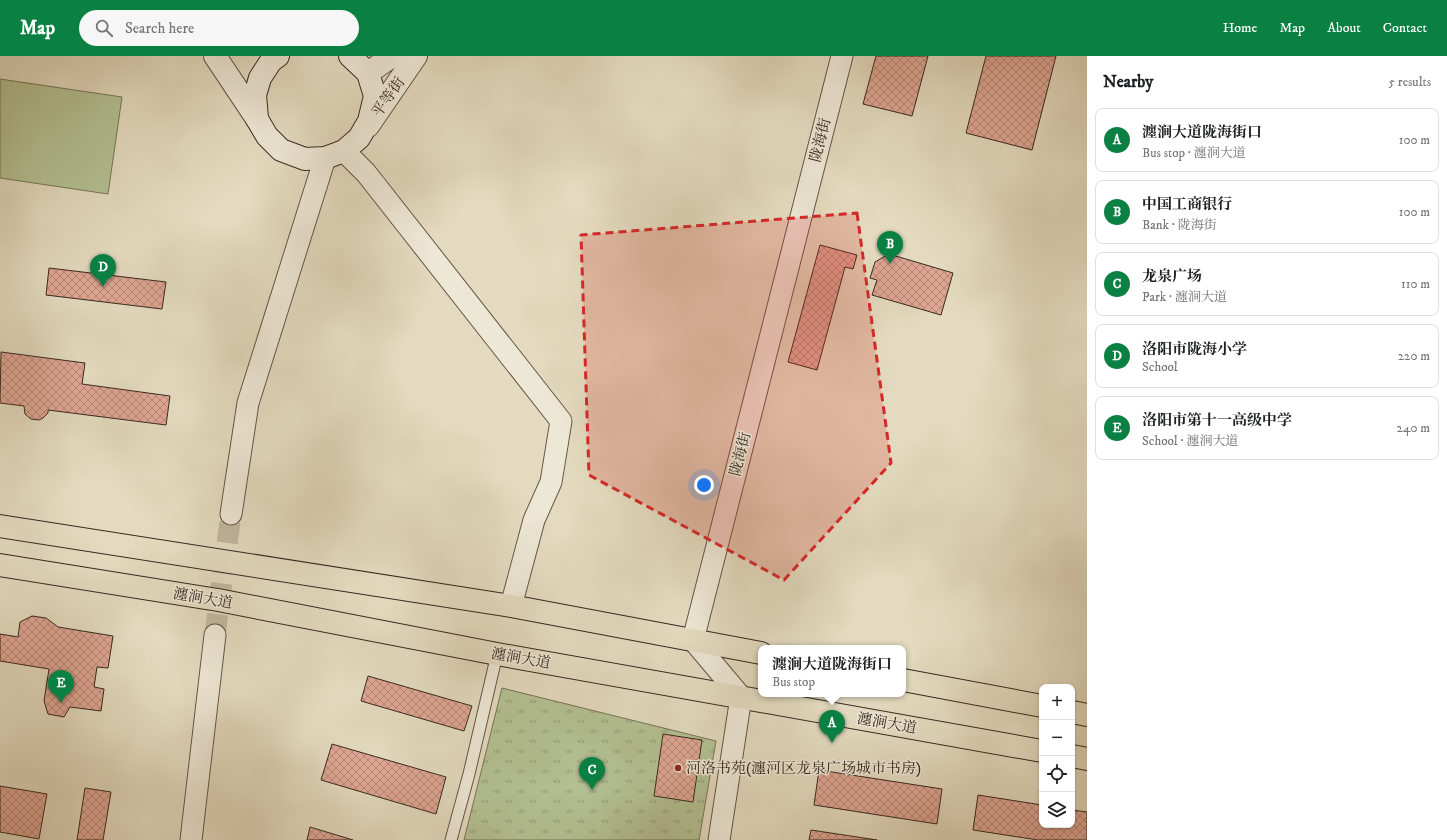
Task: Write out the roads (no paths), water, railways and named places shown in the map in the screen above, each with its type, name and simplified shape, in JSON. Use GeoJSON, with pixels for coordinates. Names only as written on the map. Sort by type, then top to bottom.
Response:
{"type":"FeatureCollection","features":[{"type":"Feature","properties":{"kind":"main road"},"geometry":{"type":"LineString","coordinates":[[215,56],[257,118],[267,136],[281,150],[305,159],[343,149],[369,120],[375,96],[368,73],[350,56]]}},
{"type":"Feature","properties":{"kind":"main road"},"geometry":{"type":"LineString","coordinates":[[257,118],[255,95],[260,78],[271,61],[278,56]]}},
{"type":"Feature","properties":{"kind":"main road","name":"平等街"},"geometry":{"type":"LineString","coordinates":[[368,73],[392,56]]}},
{"type":"Feature","properties":{"kind":"main road","name":"平等街"},"geometry":{"type":"LineString","coordinates":[[343,149],[416,56]]}},
{"type":"Feature","properties":{"kind":"main road"},"geometry":{"type":"LineString","coordinates":[[0,526],[511,606],[758,652]]}},
{"type":"Feature","properties":{"kind":"main road","name":"瀍涧大道"},"geometry":{"type":"LineString","coordinates":[[0,565],[218,600],[497,654],[1039,750]]}},
{"type":"Feature","properties":{"kind":"main road"},"geometry":{"type":"LineString","coordinates":[[906,681],[1039,705]]}},
{"type":"Feature","properties":{"kind":"main road"},"geometry":{"type":"LineString","coordinates":[[1075,713],[1087,715]]}},
{"type":"Feature","properties":{"kind":"main road"},"geometry":{"type":"LineString","coordinates":[[1075,757],[1087,759]]}},
{"type":"Feature","properties":{"kind":"street","name":"陇海街"},"geometry":{"type":"LineString","coordinates":[[693,640],[842,56]]}},
{"type":"Feature","properties":{"kind":"street"},"geometry":{"type":"LineString","coordinates":[[231,514],[248,403],[343,149],[366,173],[561,421],[551,482],[534,520],[511,606]]}},
{"type":"Feature","properties":{"kind":"street"},"geometry":{"type":"LineString","coordinates":[[191,840],[215,635]]}},
{"type":"Feature","properties":{"kind":"street"},"geometry":{"type":"LineString","coordinates":[[693,640],[741,697],[718,840]]}},
{"type":"Feature","properties":{"kind":"lane"},"geometry":{"type":"LineString","coordinates":[[451,840],[497,654]]}},
{"type":"Feature","properties":{"kind":"tunnel"},"geometry":{"type":"LineString","coordinates":[[215,635],[231,514]]}},
{"type":"Feature","properties":{"kind":"place","name":"中国工商银行"},"geometry":{"type":"Point","coordinates":[890,264]}},
{"type":"Feature","properties":{"kind":"place","name":"洛阳市陇海小学"},"geometry":{"type":"Point","coordinates":[103,287]}},
{"type":"Feature","properties":{"kind":"place","name":"洛阳市第十一高级中学"},"geometry":{"type":"Point","coordinates":[61,703]}},
{"type":"Feature","properties":{"kind":"place","name":"瀍涧大道陇海街口"},"geometry":{"type":"Point","coordinates":[832,743]}},
{"type":"Feature","properties":{"kind":"place","name":"河洛书苑(瀍河区龙泉广场城市书房)"},"geometry":{"type":"Point","coordinates":[678,768]}},
{"type":"Feature","properties":{"kind":"place","name":"龙泉广场"},"geometry":{"type":"Point","coordinates":[592,790]}}]}
